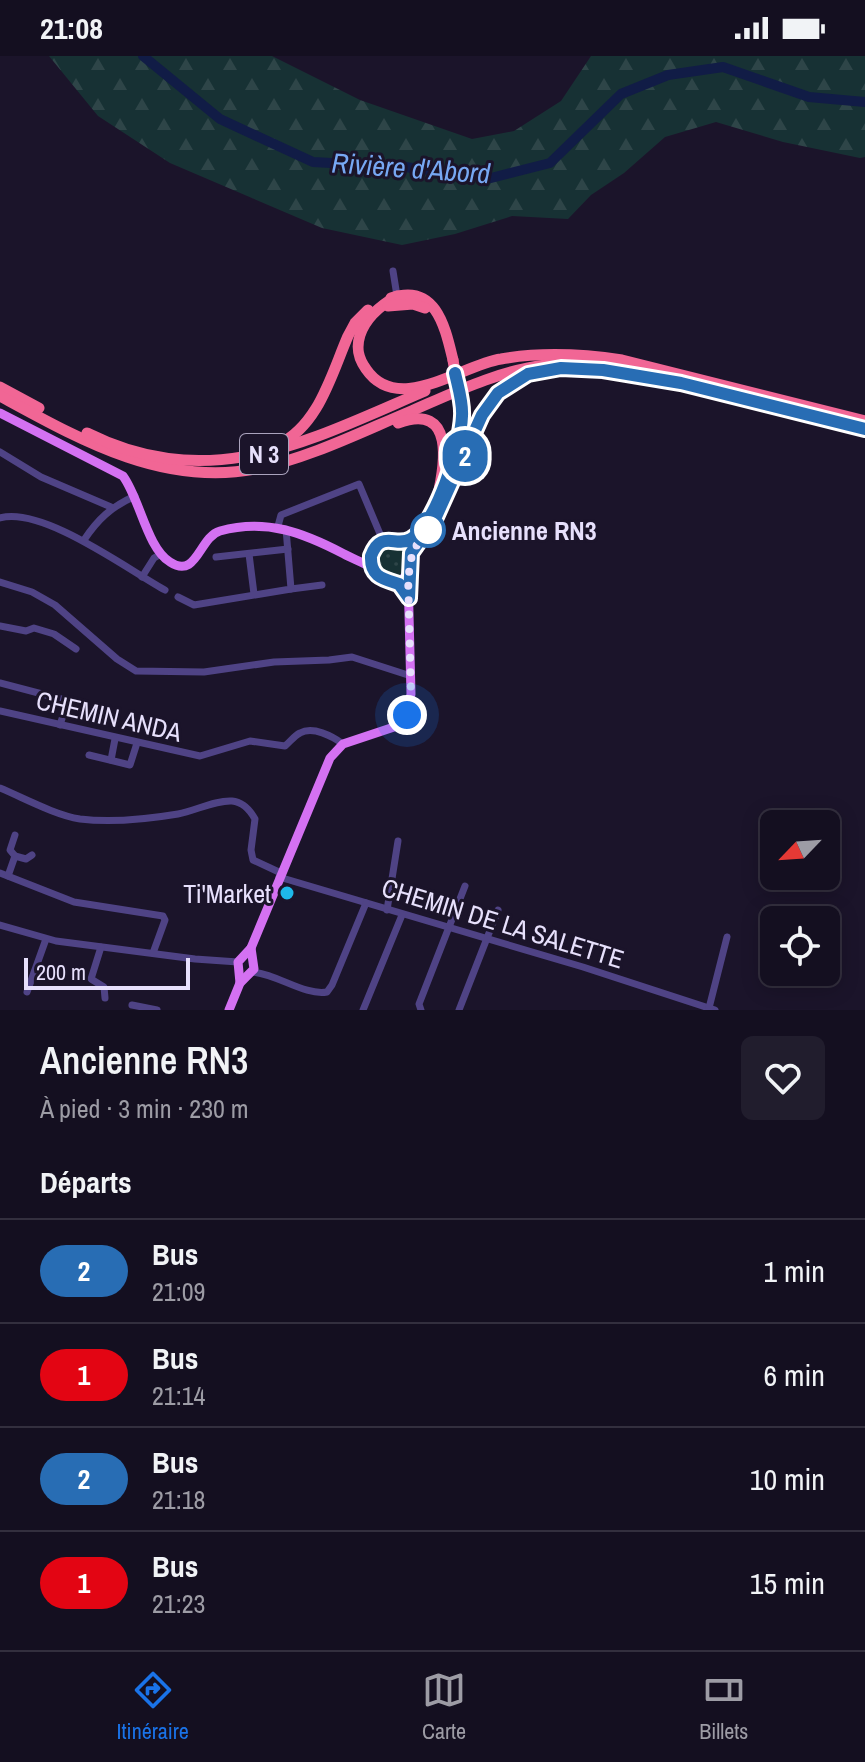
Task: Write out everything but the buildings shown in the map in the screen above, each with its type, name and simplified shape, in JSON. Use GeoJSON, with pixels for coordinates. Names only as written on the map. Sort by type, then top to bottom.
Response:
{"type":"FeatureCollection","features":[{"type":"Feature","properties":{"kind":"highway"},"geometry":{"type":"LineString","coordinates":[[379,308],[397,296],[413,304]]}},
{"type":"Feature","properties":{"kind":"highway","name":"N 3"},"geometry":{"type":"LineString","coordinates":[[193,460],[253,452],[280,445],[291,437],[317,407],[355,323],[378,303],[397,296],[415,296],[437,310],[443,320],[462,415],[441,497]]}},
{"type":"Feature","properties":{"kind":"highway"},"geometry":{"type":"LineString","coordinates":[[379,308],[395,303],[413,304]]}},
{"type":"Feature","properties":{"kind":"highway","name":"N 3"},"geometry":{"type":"LineString","coordinates":[[413,304],[424,307],[439,323],[453,360]]}},
{"type":"Feature","properties":{"kind":"highway","name":"N 3"},"geometry":{"type":"LineString","coordinates":[[379,308],[362,329],[358,353],[370,375],[388,386],[416,388],[490,361],[566,354],[622,360],[865,421]]}},
{"type":"Feature","properties":{"kind":"highway","name":"N 3"},"geometry":{"type":"LineString","coordinates":[[0,387],[117,446],[153,456],[193,460],[252,457],[328,432],[481,368],[527,357]]}},
{"type":"Feature","properties":{"kind":"highway","name":"N 3"},"geometry":{"type":"LineString","coordinates":[[254,469],[310,453],[490,378],[526,368],[571,363],[681,383],[865,429]]}},
{"type":"Feature","properties":{"kind":"highway","name":"N 3"},"geometry":{"type":"LineString","coordinates":[[441,497],[482,415],[498,393],[528,374],[540,370],[582,368],[681,383]]}},
{"type":"Feature","properties":{"kind":"highway","name":"N 3"},"geometry":{"type":"LineString","coordinates":[[0,396],[107,451],[149,465],[207,473],[254,469],[311,458],[417,418],[436,427],[444,442],[441,497]]}},
{"type":"Feature","properties":{"kind":"main road"},"geometry":{"type":"LineString","coordinates":[[0,413],[123,476],[161,554],[172,564],[181,567],[195,561],[206,541],[216,532],[282,528],[305,534],[372,568],[383,580],[399,584],[409,598]]}},
{"type":"Feature","properties":{"kind":"main road","name":"N 3"},"geometry":{"type":"LineString","coordinates":[[401,542],[414,537],[426,524],[441,497]]}},
{"type":"Feature","properties":{"kind":"main road","name":"N 3"},"geometry":{"type":"LineString","coordinates":[[411,553],[428,530],[441,497]]}},
{"type":"Feature","properties":{"kind":"main road"},"geometry":{"type":"LineString","coordinates":[[229,1010],[280,875],[330,758],[343,744],[381,733],[403,721],[411,694],[408,574],[412,566],[411,553],[401,542],[383,541],[371,556],[372,568]]}},
{"type":"Feature","properties":{"kind":"main road"},"geometry":{"type":"LineString","coordinates":[[348,557],[371,556]]}},
{"type":"Feature","properties":{"kind":"main road"},"geometry":{"type":"LineString","coordinates":[[394,582],[408,574]]}},
{"type":"Feature","properties":{"kind":"street"},"geometry":{"type":"LineString","coordinates":[[393,271],[397,296]]}},
{"type":"Feature","properties":{"kind":"street"},"geometry":{"type":"LineString","coordinates":[[1,455],[41,477],[111,507]]}},
{"type":"Feature","properties":{"kind":"street"},"geometry":{"type":"LineString","coordinates":[[291,589],[281,515],[359,484],[383,541]]}},
{"type":"Feature","properties":{"kind":"street"},"geometry":{"type":"LineString","coordinates":[[84,540],[111,507],[135,496]]}},
{"type":"Feature","properties":{"kind":"street"},"geometry":{"type":"LineString","coordinates":[[0,518],[23,517],[84,540],[165,590]]}},
{"type":"Feature","properties":{"kind":"street"},"geometry":{"type":"LineString","coordinates":[[216,557],[288,549]]}},
{"type":"Feature","properties":{"kind":"street"},"geometry":{"type":"LineString","coordinates":[[142,577],[154,558],[161,554]]}},
{"type":"Feature","properties":{"kind":"street"},"geometry":{"type":"LineString","coordinates":[[249,554],[254,594]]}},
{"type":"Feature","properties":{"kind":"street"},"geometry":{"type":"LineString","coordinates":[[0,582],[32,592],[55,605],[117,659],[136,671],[204,672],[274,662],[352,657],[411,676]]}},
{"type":"Feature","properties":{"kind":"street"},"geometry":{"type":"LineString","coordinates":[[178,597],[194,605],[322,585]]}},
{"type":"Feature","properties":{"kind":"street"},"geometry":{"type":"LineString","coordinates":[[0,626],[26,631],[34,628],[54,634],[76,649]]}},
{"type":"Feature","properties":{"kind":"street"},"geometry":{"type":"LineString","coordinates":[[0,683],[65,700],[67,703],[60,725]]}},
{"type":"Feature","properties":{"kind":"street","name":"CHEMIN ANDA"},"geometry":{"type":"LineString","coordinates":[[0,711],[200,756],[250,741],[285,746],[296,735],[306,731],[331,735],[343,744]]}},
{"type":"Feature","properties":{"kind":"street"},"geometry":{"type":"LineString","coordinates":[[111,760],[115,739]]}},
{"type":"Feature","properties":{"kind":"street"},"geometry":{"type":"LineString","coordinates":[[89,755],[132,764],[137,743]]}},
{"type":"Feature","properties":{"kind":"street"},"geometry":{"type":"LineString","coordinates":[[0,788],[65,815],[93,820],[154,817],[224,802],[239,803],[255,819],[253,860],[280,875]]}},
{"type":"Feature","properties":{"kind":"street"},"geometry":{"type":"LineString","coordinates":[[15,835],[10,850],[15,856],[26,859],[32,855]]}},
{"type":"Feature","properties":{"kind":"street"},"geometry":{"type":"LineString","coordinates":[[387,910],[398,841]]}},
{"type":"Feature","properties":{"kind":"street"},"geometry":{"type":"LineString","coordinates":[[15,856],[4,875],[74,902],[163,916],[165,920],[153,953]]}},
{"type":"Feature","properties":{"kind":"street","name":"CHEMIN DE LA SALETTE"},"geometry":{"type":"LineString","coordinates":[[280,875],[402,915],[583,967],[688,1006],[712,1009]]}},
{"type":"Feature","properties":{"kind":"street"},"geometry":{"type":"LineString","coordinates":[[421,1010],[420,1001],[465,886]]}},
{"type":"Feature","properties":{"kind":"street"},"geometry":{"type":"LineString","coordinates":[[0,925],[46,939],[245,966],[316,993],[327,992],[332,985],[366,903]]}},
{"type":"Feature","properties":{"kind":"street"},"geometry":{"type":"LineString","coordinates":[[459,1010],[498,910]]}},
{"type":"Feature","properties":{"kind":"street"},"geometry":{"type":"LineString","coordinates":[[363,1010],[402,915]]}},
{"type":"Feature","properties":{"kind":"street"},"geometry":{"type":"LineString","coordinates":[[712,1009],[727,937]]}},
{"type":"Feature","properties":{"kind":"street"},"geometry":{"type":"LineString","coordinates":[[27,992],[46,939]]}},
{"type":"Feature","properties":{"kind":"street"},"geometry":{"type":"LineString","coordinates":[[101,947],[91,979],[104,987],[105,998]]}},
{"type":"Feature","properties":{"kind":"street"},"geometry":{"type":"LineString","coordinates":[[132,1005],[157,1010]]}},
{"type":"Feature","properties":{"kind":"green space"},"geometry":{"type":"Polygon","coordinates":[[[49,56],[272,56],[360,100],[472,139],[514,131],[561,101],[591,56],[865,56],[865,157],[783,142],[716,122],[665,137],[624,173],[591,195],[568,219],[512,216],[455,234],[402,245],[322,228],[170,163],[98,116],[49,56]]]}},
{"type":"Feature","properties":{"kind":"green space"},"geometry":{"type":"Polygon","coordinates":[[[391,544],[403,549],[408,561],[403,573],[391,578],[379,573],[374,561],[379,549],[391,544]]]}},
{"type":"Feature","properties":{"kind":"waterway","name":"Rivière d'Abord"},"geometry":{"type":"LineString","coordinates":[[143,56],[220,119],[313,162],[405,167],[491,178],[550,163],[621,94],[668,75],[723,67],[809,97],[865,102]]}},
{"type":"Feature","properties":{"kind":"bus line","name":"2"},"geometry":{"type":"LineString","coordinates":[[455,373],[462,415],[444,489],[426,524],[414,537],[401,542],[383,541],[371,556],[374,573],[383,580],[399,584],[409,598],[411,553],[435,519],[482,415],[498,393],[528,374],[561,368],[603,370],[681,383],[865,429]]}},
{"type":"Feature","properties":{"kind":"place","name":"Ancienne RN3"},"geometry":{"type":"Point","coordinates":[428,530]}},
{"type":"Feature","properties":{"kind":"place","name":"Ti'Market"},"geometry":{"type":"Point","coordinates":[287,893]}},
{"type":"Feature","properties":{"kind":"route"},"geometry":{"type":"LineString","coordinates":[[407,715],[411,694],[408,574],[412,566],[411,553],[428,530]]}}]}
